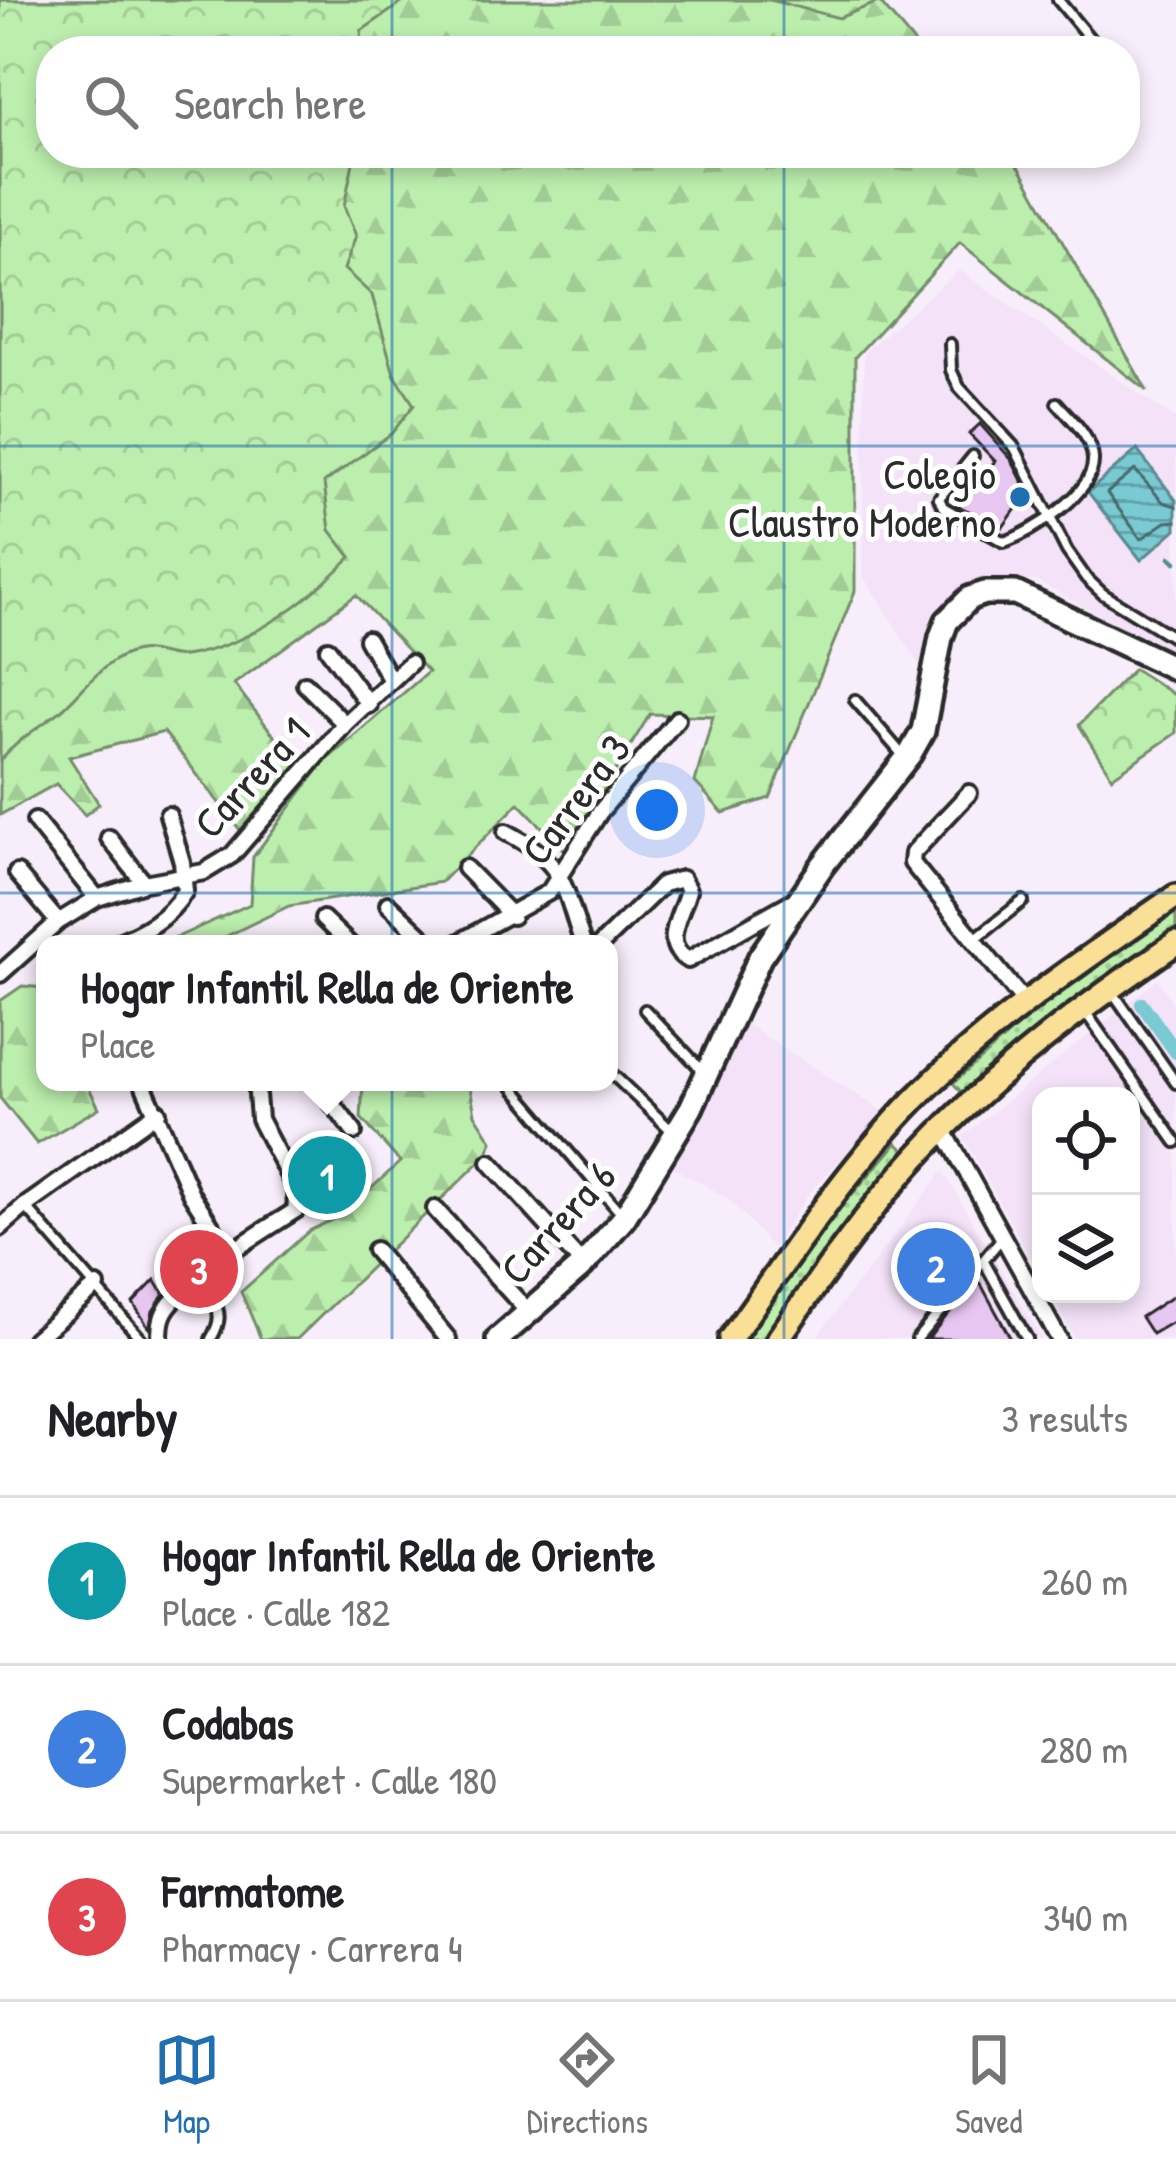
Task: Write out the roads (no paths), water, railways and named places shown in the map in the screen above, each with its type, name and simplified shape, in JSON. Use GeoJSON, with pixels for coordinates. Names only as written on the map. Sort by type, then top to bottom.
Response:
{"type":"FeatureCollection","features":[{"type":"Feature","properties":{"kind":"main road"},"geometry":{"type":"LineString","coordinates":[[730,1339],[822,1208],[914,1101],[1025,1003],[1176,896]]}},
{"type":"Feature","properties":{"kind":"main road"},"geometry":{"type":"LineString","coordinates":[[778,1339],[837,1254],[943,1129],[1083,1009],[1176,943]]}},
{"type":"Feature","properties":{"kind":"main road"},"geometry":{"type":"LineString","coordinates":[[942,1074],[935,1101],[943,1129]]}},
{"type":"Feature","properties":{"kind":"street","name":"Carrera 6"},"geometry":{"type":"LineString","coordinates":[[497,1339],[583,1264],[624,1218],[707,1075],[747,977],[802,896],[907,760],[929,709],[940,637],[947,621],[970,598],[1015,593],[1176,669]]}},
{"type":"Feature","properties":{"kind":"street"},"geometry":{"type":"LineString","coordinates":[[367,638],[389,680]]}},
{"type":"Feature","properties":{"kind":"street"},"geometry":{"type":"LineString","coordinates":[[328,649],[369,705]]}},
{"type":"Feature","properties":{"kind":"street","name":"Carrera 1"},"geometry":{"type":"LineString","coordinates":[[44,935],[97,898],[204,872],[252,836],[345,724],[410,664]]}},
{"type":"Feature","properties":{"kind":"street"},"geometry":{"type":"LineString","coordinates":[[305,684],[345,724]]}},
{"type":"Feature","properties":{"kind":"street","name":"Carrera 3"},"geometry":{"type":"LineString","coordinates":[[474,935],[549,892],[600,812],[677,719]]}},
{"type":"Feature","properties":{"kind":"street"},"geometry":{"type":"LineString","coordinates":[[969,793],[913,853],[914,868],[1025,1003]]}},
{"type":"Feature","properties":{"kind":"street"},"geometry":{"type":"LineString","coordinates":[[135,935],[170,911],[184,891],[168,815]]}},
{"type":"Feature","properties":{"kind":"street"},"geometry":{"type":"LineString","coordinates":[[35,821],[97,898]]}},
{"type":"Feature","properties":{"kind":"street"},"geometry":{"type":"LineString","coordinates":[[506,832],[542,852],[560,875],[581,935]]}},
{"type":"Feature","properties":{"kind":"street"},"geometry":{"type":"LineString","coordinates":[[110,838],[144,883]]}},
{"type":"Feature","properties":{"kind":"street"},"geometry":{"type":"LineString","coordinates":[[465,868],[512,916]]}},
{"type":"Feature","properties":{"kind":"street"},"geometry":{"type":"LineString","coordinates":[[17,873],[58,922]]}},
{"type":"Feature","properties":{"kind":"street","name":"Carrera 6"},"geometry":{"type":"LineString","coordinates":[[611,935],[663,884],[682,879],[688,890],[672,940],[677,953],[688,960],[802,896]]}},
{"type":"Feature","properties":{"kind":"street"},"geometry":{"type":"LineString","coordinates":[[388,904],[421,935]]}},
{"type":"Feature","properties":{"kind":"street"},"geometry":{"type":"LineString","coordinates":[[323,919],[340,935]]}},
{"type":"Feature","properties":{"kind":"street","name":"Carrera 1"},"geometry":{"type":"LineString","coordinates":[[0,974],[36,942]]}},
{"type":"Feature","properties":{"kind":"street"},"geometry":{"type":"LineString","coordinates":[[147,1091],[191,1194],[230,1253]]}},
{"type":"Feature","properties":{"kind":"street"},"geometry":{"type":"LineString","coordinates":[[160,1339],[161,1318],[172,1301],[230,1253],[296,1210],[290,1175],[260,1119],[257,1091]]}},
{"type":"Feature","properties":{"kind":"street"},"geometry":{"type":"LineString","coordinates":[[323,1091],[354,1132]]}},
{"type":"Feature","properties":{"kind":"street"},"geometry":{"type":"LineString","coordinates":[[0,1228],[158,1112]]}},
{"type":"Feature","properties":{"kind":"street"},"geometry":{"type":"LineString","coordinates":[[943,1129],[1059,1339]]}},
{"type":"Feature","properties":{"kind":"street"},"geometry":{"type":"LineString","coordinates":[[490,1162],[583,1264]]}},
{"type":"Feature","properties":{"kind":"street"},"geometry":{"type":"LineString","coordinates":[[435,1208],[529,1313]]}},
{"type":"Feature","properties":{"kind":"street"},"geometry":{"type":"LineString","coordinates":[[375,1250],[448,1339]]}},
{"type":"Feature","properties":{"kind":"street"},"geometry":{"type":"LineString","coordinates":[[35,1339],[97,1286]]}},
{"type":"Feature","properties":{"kind":"lane"},"geometry":{"type":"LineString","coordinates":[[1058,0],[1088,36]]}},
{"type":"Feature","properties":{"kind":"lane"},"geometry":{"type":"LineString","coordinates":[[950,344],[951,370],[958,387],[1015,448],[1066,550],[1086,578],[1176,639]]}},
{"type":"Feature","properties":{"kind":"lane"},"geometry":{"type":"LineString","coordinates":[[973,456],[939,498],[943,508],[1004,542],[1051,517],[1088,480],[1093,460],[1087,440],[1057,403]]}},
{"type":"Feature","properties":{"kind":"lane"},"geometry":{"type":"LineString","coordinates":[[855,700],[907,760]]}},
{"type":"Feature","properties":{"kind":"lane"},"geometry":{"type":"LineString","coordinates":[[976,938],[1023,901]]}},
{"type":"Feature","properties":{"kind":"lane"},"geometry":{"type":"LineString","coordinates":[[1110,988],[1176,1083]]}},
{"type":"Feature","properties":{"kind":"lane"},"geometry":{"type":"LineString","coordinates":[[1083,1009],[1176,1142]]}},
{"type":"Feature","properties":{"kind":"lane"},"geometry":{"type":"LineString","coordinates":[[645,1010],[707,1075]]}},
{"type":"Feature","properties":{"kind":"lane"},"geometry":{"type":"LineString","coordinates":[[618,1080],[676,1135]]}},
{"type":"Feature","properties":{"kind":"lane"},"geometry":{"type":"LineString","coordinates":[[516,1091],[624,1218]]}},
{"type":"Feature","properties":{"kind":"lane"},"geometry":{"type":"LineString","coordinates":[[25,1206],[141,1339]]}},
{"type":"Feature","properties":{"kind":"lane"},"geometry":{"type":"LineString","coordinates":[[917,1339],[1002,1237]]}},
{"type":"Feature","properties":{"kind":"lane"},"geometry":{"type":"LineString","coordinates":[[983,1260],[1027,1339]]}},
{"type":"Feature","properties":{"kind":"lane"},"geometry":{"type":"LineString","coordinates":[[211,1339],[220,1325],[220,1310],[212,1296]]}},
{"type":"Feature","properties":{"kind":"water"},"geometry":{"type":"Polygon","coordinates":[[[1137,450],[1176,500],[1176,529],[1141,560],[1088,492],[1137,450]]]}},
{"type":"Feature","properties":{"kind":"waterway"},"geometry":{"type":"LineString","coordinates":[[1170,557],[1176,562]]}},
{"type":"Feature","properties":{"kind":"waterway"},"geometry":{"type":"LineString","coordinates":[[1142,1004],[1176,1052]]}},
{"type":"Feature","properties":{"kind":"place","name":"Colegio Claustro Moderno"},"geometry":{"type":"Point","coordinates":[1020,497]}},
{"type":"Feature","properties":{"kind":"place","name":"Hogar Infantil Rella de Oriente"},"geometry":{"type":"Point","coordinates":[327,1175]}},
{"type":"Feature","properties":{"kind":"place","name":"Codabas"},"geometry":{"type":"Point","coordinates":[936,1267]}},
{"type":"Feature","properties":{"kind":"place","name":"Farmatome"},"geometry":{"type":"Point","coordinates":[199,1269]}}]}
